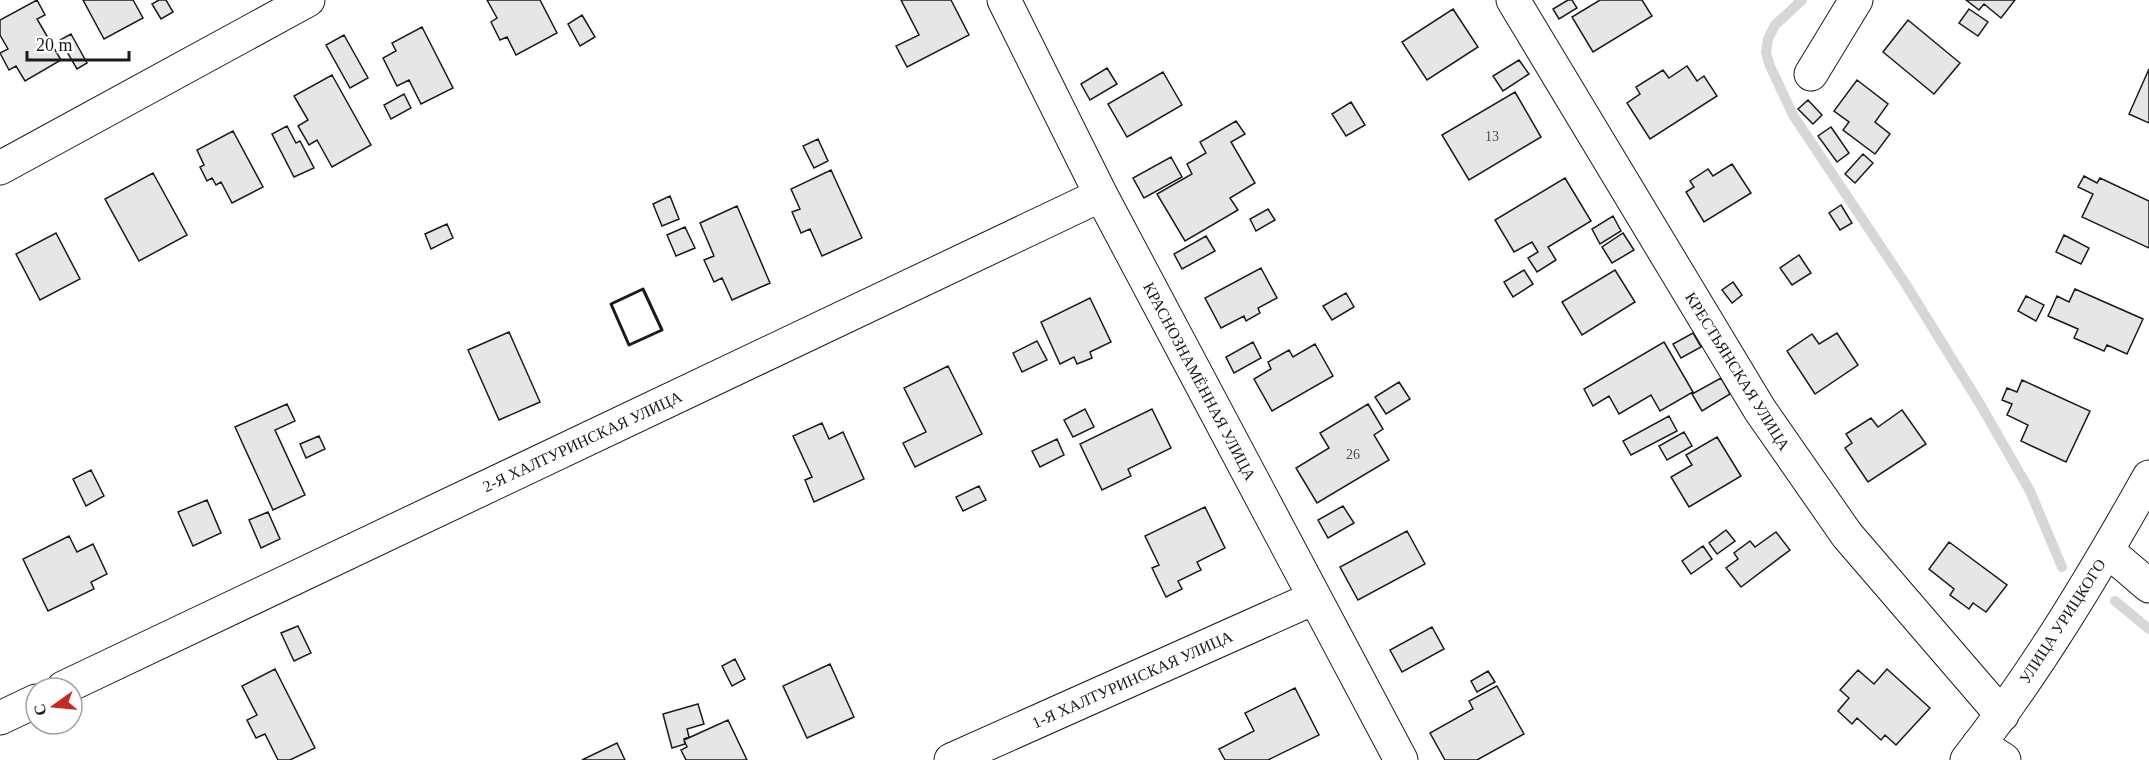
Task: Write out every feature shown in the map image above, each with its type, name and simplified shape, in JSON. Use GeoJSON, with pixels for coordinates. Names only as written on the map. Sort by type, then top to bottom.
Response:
{"type":"FeatureCollection","features":[{"type":"Feature","properties":{"kind":"street"},"geometry":{"type":"LineString","coordinates":[[0,168],[308,0]]}},
{"type":"Feature","properties":{"kind":"street","name":"КРАСНОЗНАМЁННАЯ УЛИЦА"},"geometry":{"type":"LineString","coordinates":[[1004,0],[1101,195],[1401,760]]}},
{"type":"Feature","properties":{"kind":"street","name":"КРЕСТЬЯНСКАЯ УЛИЦА"},"geometry":{"type":"LineString","coordinates":[[1513,0],[1760,410],[1847,535],[2002,715]]}},
{"type":"Feature","properties":{"kind":"street"},"geometry":{"type":"LineString","coordinates":[[1810,74],[1856,0]]}},
{"type":"Feature","properties":{"kind":"street","name":"2-Я ХАЛТУРИНСКАЯ УЛИЦА"},"geometry":{"type":"LineString","coordinates":[[84,678],[1101,195]]}},
{"type":"Feature","properties":{"kind":"street","name":"УЛИЦА УРИЦКОГО"},"geometry":{"type":"LineString","coordinates":[[1983,755],[2002,715],[2108,550],[2149,477]]}},
{"type":"Feature","properties":{"kind":"street"},"geometry":{"type":"LineString","coordinates":[[2108,550],[2149,586]]}},
{"type":"Feature","properties":{"kind":"street","name":"1-Я ХАЛТУРИНСКАЯ УЛИЦА"},"geometry":{"type":"LineString","coordinates":[[951,760],[1314,598]]}},
{"type":"Feature","properties":{"kind":"street"},"geometry":{"type":"LineString","coordinates":[[0,718],[24,707]]}},
{"type":"Feature","properties":{"kind":"building"},"geometry":{"type":"Polygon","coordinates":[[[37,0],[45,15],[37,19],[61,60],[25,81],[16,66],[9,70],[0,53],[8,49],[0,35],[0,20],[37,0]]]}},
{"type":"Feature","properties":{"kind":"building"},"geometry":{"type":"Polygon","coordinates":[[[83,0],[133,0],[143,18],[104,39],[83,0]]]}},
{"type":"Feature","properties":{"kind":"building"},"geometry":{"type":"Polygon","coordinates":[[[159,0],[166,0],[173,12],[161,19],[152,4],[159,0]]]}},
{"type":"Feature","properties":{"kind":"building"},"geometry":{"type":"Polygon","coordinates":[[[487,0],[540,0],[557,33],[516,55],[507,37],[500,40],[491,22],[497,18],[487,0]]]}},
{"type":"Feature","properties":{"kind":"building"},"geometry":{"type":"Polygon","coordinates":[[[901,0],[951,0],[969,35],[907,67],[896,46],[919,35],[901,0]]]}},
{"type":"Feature","properties":{"kind":"building"},"geometry":{"type":"Polygon","coordinates":[[[1572,0],[1577,8],[1559,19],[1553,9],[1572,0]]]}},
{"type":"Feature","properties":{"kind":"building"},"geometry":{"type":"Polygon","coordinates":[[[1600,0],[1642,0],[1652,16],[1593,52],[1572,17],[1600,0]]]}},
{"type":"Feature","properties":{"kind":"building"},"geometry":{"type":"Polygon","coordinates":[[[1966,0],[2015,0],[2001,18],[1984,4],[1979,10],[1966,0]]]}},
{"type":"Feature","properties":{"kind":"building"},"geometry":{"type":"Polygon","coordinates":[[[1453,9],[1478,47],[1427,80],[1402,42],[1453,9]]]}},
{"type":"Feature","properties":{"kind":"building"},"geometry":{"type":"Polygon","coordinates":[[[1969,9],[1988,22],[1978,36],[1959,23],[1969,9]]]}},
{"type":"Feature","properties":{"kind":"building"},"geometry":{"type":"Polygon","coordinates":[[[582,15],[595,37],[580,46],[568,24],[582,15]]]}},
{"type":"Feature","properties":{"kind":"building"},"geometry":{"type":"Polygon","coordinates":[[[1908,20],[1960,63],[1934,94],[1883,52],[1908,20]]]}},
{"type":"Feature","properties":{"kind":"building"},"geometry":{"type":"Polygon","coordinates":[[[422,27],[453,88],[421,104],[409,80],[397,86],[383,58],[396,51],[392,43],[422,27]]]}},
{"type":"Feature","properties":{"kind":"building"},"geometry":{"type":"Polygon","coordinates":[[[71,34],[87,63],[77,69],[60,40],[71,34]]]}},
{"type":"Feature","properties":{"kind":"building"},"geometry":{"type":"Polygon","coordinates":[[[344,35],[368,78],[350,88],[326,45],[344,35]]]}},
{"type":"Feature","properties":{"kind":"building"},"geometry":{"type":"Polygon","coordinates":[[[1519,60],[1529,74],[1503,91],[1493,76],[1519,60]]]}},
{"type":"Feature","properties":{"kind":"building"},"geometry":{"type":"Polygon","coordinates":[[[1687,66],[1697,81],[1704,76],[1717,96],[1650,139],[1627,103],[1640,94],[1636,87],[1663,70],[1669,78],[1687,66]]]}},
{"type":"Feature","properties":{"kind":"building"},"geometry":{"type":"Polygon","coordinates":[[[1107,68],[1117,84],[1090,100],[1081,84],[1107,68]]]}},
{"type":"Feature","properties":{"kind":"building"},"geometry":{"type":"Polygon","coordinates":[[[2149,69],[2149,123],[2129,114],[2149,69]]]}},
{"type":"Feature","properties":{"kind":"building"},"geometry":{"type":"Polygon","coordinates":[[[1163,72],[1182,105],[1127,137],[1108,104],[1163,72]]]}},
{"type":"Feature","properties":{"kind":"building"},"geometry":{"type":"Polygon","coordinates":[[[332,75],[371,145],[332,167],[317,140],[309,145],[298,126],[308,120],[294,96],[332,75]]]}},
{"type":"Feature","properties":{"kind":"building"},"geometry":{"type":"Polygon","coordinates":[[[1857,80],[1888,104],[1875,122],[1890,134],[1875,154],[1843,130],[1849,122],[1834,111],[1857,80]]]}},
{"type":"Feature","properties":{"kind":"building"},"geometry":{"type":"Polygon","coordinates":[[[1515,92],[1541,137],[1469,180],[1442,135],[1515,92]]]}},
{"type":"Feature","properties":{"kind":"building"},"geometry":{"type":"Polygon","coordinates":[[[404,94],[411,108],[391,119],[384,105],[404,94]]]}},
{"type":"Feature","properties":{"kind":"building"},"geometry":{"type":"Polygon","coordinates":[[[1808,100],[1822,115],[1813,124],[1798,109],[1808,100]]]}},
{"type":"Feature","properties":{"kind":"building"},"geometry":{"type":"Polygon","coordinates":[[[1351,102],[1365,125],[1346,136],[1332,114],[1351,102]]]}},
{"type":"Feature","properties":{"kind":"building"},"geometry":{"type":"Polygon","coordinates":[[[1236,121],[1245,134],[1231,142],[1255,183],[1230,198],[1238,210],[1185,241],[1157,194],[1192,174],[1187,164],[1206,153],[1200,142],[1236,121]]]}},
{"type":"Feature","properties":{"kind":"building"},"geometry":{"type":"Polygon","coordinates":[[[287,126],[296,143],[300,141],[314,168],[294,177],[272,134],[287,126]]]}},
{"type":"Feature","properties":{"kind":"building"},"geometry":{"type":"Polygon","coordinates":[[[1831,127],[1849,153],[1837,162],[1818,136],[1831,127]]]}},
{"type":"Feature","properties":{"kind":"building"},"geometry":{"type":"Polygon","coordinates":[[[233,131],[263,187],[232,203],[221,182],[216,185],[212,178],[207,181],[200,167],[204,165],[197,150],[233,131]]]}},
{"type":"Feature","properties":{"kind":"building"},"geometry":{"type":"Polygon","coordinates":[[[818,139],[828,161],[814,168],[803,146],[818,139]]]}},
{"type":"Feature","properties":{"kind":"building"},"geometry":{"type":"Polygon","coordinates":[[[1863,154],[1873,163],[1855,183],[1845,174],[1863,154]]]}},
{"type":"Feature","properties":{"kind":"building"},"geometry":{"type":"Polygon","coordinates":[[[1171,157],[1182,177],[1144,198],[1133,178],[1171,157]]]}},
{"type":"Feature","properties":{"kind":"building"},"geometry":{"type":"Polygon","coordinates":[[[1732,164],[1751,193],[1704,222],[1686,192],[1694,187],[1690,181],[1708,169],[1713,176],[1732,164]]]}},
{"type":"Feature","properties":{"kind":"building"},"geometry":{"type":"Polygon","coordinates":[[[831,170],[862,238],[822,256],[810,229],[801,233],[792,212],[800,209],[791,189],[831,170]]]}},
{"type":"Feature","properties":{"kind":"building"},"geometry":{"type":"Polygon","coordinates":[[[153,173],[187,235],[139,261],[105,199],[153,173]]]}},
{"type":"Feature","properties":{"kind":"building"},"geometry":{"type":"Polygon","coordinates":[[[2084,176],[2097,183],[2100,178],[2149,201],[2149,248],[2082,217],[2093,194],[2078,187],[2084,176]]]}},
{"type":"Feature","properties":{"kind":"building"},"geometry":{"type":"Polygon","coordinates":[[[1565,178],[1591,221],[1548,247],[1556,260],[1537,272],[1528,258],[1538,252],[1532,242],[1514,252],[1495,220],[1565,178]]]}},
{"type":"Feature","properties":{"kind":"building"},"geometry":{"type":"Polygon","coordinates":[[[670,196],[679,219],[662,226],[653,204],[670,196]]]}},
{"type":"Feature","properties":{"kind":"building"},"geometry":{"type":"Polygon","coordinates":[[[1841,205],[1852,223],[1840,230],[1829,213],[1841,205]]]}},
{"type":"Feature","properties":{"kind":"building"},"geometry":{"type":"Polygon","coordinates":[[[737,206],[770,283],[732,300],[722,278],[714,282],[704,260],[714,256],[700,223],[737,206]]]}},
{"type":"Feature","properties":{"kind":"building"},"geometry":{"type":"Polygon","coordinates":[[[1268,209],[1275,220],[1256,231],[1250,219],[1268,209]]]}},
{"type":"Feature","properties":{"kind":"building"},"geometry":{"type":"Polygon","coordinates":[[[1613,216],[1621,231],[1600,244],[1592,229],[1613,216]]]}},
{"type":"Feature","properties":{"kind":"building"},"geometry":{"type":"Polygon","coordinates":[[[447,224],[453,238],[431,249],[425,234],[447,224]]]}},
{"type":"Feature","properties":{"kind":"building"},"geometry":{"type":"Polygon","coordinates":[[[685,227],[695,248],[676,256],[667,235],[685,227]]]}},
{"type":"Feature","properties":{"kind":"building"},"geometry":{"type":"Polygon","coordinates":[[[56,233],[80,279],[40,300],[16,254],[56,233]]]}},
{"type":"Feature","properties":{"kind":"building"},"geometry":{"type":"Polygon","coordinates":[[[1623,233],[1634,250],[1612,263],[1602,247],[1623,233]]]}},
{"type":"Feature","properties":{"kind":"building"},"geometry":{"type":"Polygon","coordinates":[[[2064,235],[2089,248],[2081,264],[2056,252],[2064,235]]]}},
{"type":"Feature","properties":{"kind":"building"},"geometry":{"type":"Polygon","coordinates":[[[1206,236],[1215,251],[1182,269],[1174,254],[1206,236]]]}},
{"type":"Feature","properties":{"kind":"building"},"geometry":{"type":"Polygon","coordinates":[[[1799,255],[1811,273],[1792,285],[1780,268],[1799,255]]]}},
{"type":"Feature","properties":{"kind":"building"},"geometry":{"type":"Polygon","coordinates":[[[1261,268],[1277,298],[1258,308],[1260,313],[1246,321],[1244,316],[1221,328],[1205,298],[1261,268]]]}},
{"type":"Feature","properties":{"kind":"building"},"geometry":{"type":"Polygon","coordinates":[[[1524,270],[1533,284],[1513,297],[1504,282],[1524,270]]]}},
{"type":"Feature","properties":{"kind":"building"},"geometry":{"type":"Polygon","coordinates":[[[1615,270],[1635,302],[1582,335],[1562,302],[1615,270]]]}},
{"type":"Feature","properties":{"kind":"building"},"geometry":{"type":"Polygon","coordinates":[[[1733,282],[1742,295],[1732,303],[1722,290],[1733,282]]]}},
{"type":"Feature","properties":{"kind":"building"},"geometry":{"type":"Polygon","coordinates":[[[2075,289],[2143,319],[2127,354],[2107,345],[2104,351],[2074,338],[2078,329],[2048,316],[2057,296],[2069,302],[2075,289]]]}},
{"type":"Feature","properties":{"kind":"building"},"geometry":{"type":"Polygon","coordinates":[[[1346,293],[1354,307],[1332,320],[1323,306],[1346,293]]]}},
{"type":"Feature","properties":{"kind":"building"},"geometry":{"type":"Polygon","coordinates":[[[2026,296],[2044,305],[2036,321],[2018,311],[2026,296]]]}},
{"type":"Feature","properties":{"kind":"building"},"geometry":{"type":"Polygon","coordinates":[[[1090,298],[1111,342],[1090,352],[1092,358],[1077,364],[1074,357],[1060,364],[1041,322],[1090,298]]]}},
{"type":"Feature","properties":{"kind":"building"},"geometry":{"type":"Polygon","coordinates":[[[509,332],[540,402],[499,420],[468,350],[509,332]]]}},
{"type":"Feature","properties":{"kind":"building"},"geometry":{"type":"Polygon","coordinates":[[[1693,333],[1701,347],[1681,358],[1673,344],[1693,333]]]}},
{"type":"Feature","properties":{"kind":"building"},"geometry":{"type":"Polygon","coordinates":[[[1837,333],[1858,365],[1815,394],[1787,351],[1812,334],[1819,344],[1837,333]]]}},
{"type":"Feature","properties":{"kind":"building"},"geometry":{"type":"Polygon","coordinates":[[[1037,341],[1047,360],[1022,372],[1013,353],[1037,341]]]}},
{"type":"Feature","properties":{"kind":"building"},"geometry":{"type":"Polygon","coordinates":[[[1253,342],[1261,358],[1234,373],[1226,357],[1253,342]]]}},
{"type":"Feature","properties":{"kind":"building"},"geometry":{"type":"Polygon","coordinates":[[[1664,342],[1693,392],[1660,411],[1651,395],[1619,414],[1609,396],[1593,406],[1584,389],[1664,342]]]}},
{"type":"Feature","properties":{"kind":"building"},"geometry":{"type":"Polygon","coordinates":[[[1315,344],[1333,376],[1272,411],[1254,379],[1271,369],[1268,362],[1289,350],[1293,357],[1315,344]]]}},
{"type":"Feature","properties":{"kind":"building"},"geometry":{"type":"Polygon","coordinates":[[[948,366],[982,434],[915,467],[903,443],[926,432],[904,388],[948,366]]]}},
{"type":"Feature","properties":{"kind":"building"},"geometry":{"type":"Polygon","coordinates":[[[1721,378],[1730,394],[1702,411],[1692,394],[1721,378]]]}},
{"type":"Feature","properties":{"kind":"building"},"geometry":{"type":"Polygon","coordinates":[[[2022,380],[2090,411],[2066,462],[2021,441],[2028,425],[2007,415],[2012,404],[2002,400],[2007,388],[2017,392],[2022,380]]]}},
{"type":"Feature","properties":{"kind":"building"},"geometry":{"type":"Polygon","coordinates":[[[1399,382],[1410,399],[1386,414],[1375,397],[1399,382]]]}},
{"type":"Feature","properties":{"kind":"building"},"geometry":{"type":"Polygon","coordinates":[[[287,404],[295,421],[275,430],[305,495],[273,510],[235,427],[287,404]]]}},
{"type":"Feature","properties":{"kind":"building"},"geometry":{"type":"Polygon","coordinates":[[[1368,404],[1383,429],[1374,435],[1389,460],[1317,503],[1296,468],[1329,448],[1320,433],[1368,404]]]}},
{"type":"Feature","properties":{"kind":"building"},"geometry":{"type":"Polygon","coordinates":[[[1085,409],[1094,427],[1073,437],[1064,420],[1085,409]]]}},
{"type":"Feature","properties":{"kind":"building"},"geometry":{"type":"Polygon","coordinates":[[[1152,409],[1171,448],[1128,469],[1131,476],[1102,490],[1080,444],[1152,409]]]}},
{"type":"Feature","properties":{"kind":"building"},"geometry":{"type":"Polygon","coordinates":[[[1902,410],[1926,444],[1868,482],[1845,448],[1852,443],[1846,434],[1871,418],[1878,427],[1902,410]]]}},
{"type":"Feature","properties":{"kind":"building"},"geometry":{"type":"Polygon","coordinates":[[[1669,416],[1677,431],[1631,455],[1623,441],[1669,416]]]}},
{"type":"Feature","properties":{"kind":"building"},"geometry":{"type":"Polygon","coordinates":[[[822,423],[829,439],[843,432],[864,479],[814,502],[805,480],[812,477],[793,436],[822,423]]]}},
{"type":"Feature","properties":{"kind":"building"},"geometry":{"type":"Polygon","coordinates":[[[1684,432],[1692,446],[1667,460],[1659,446],[1684,432]]]}},
{"type":"Feature","properties":{"kind":"building"},"geometry":{"type":"Polygon","coordinates":[[[319,436],[325,449],[306,458],[300,444],[319,436]]]}},
{"type":"Feature","properties":{"kind":"building"},"geometry":{"type":"Polygon","coordinates":[[[1717,437],[1741,476],[1689,507],[1671,477],[1692,465],[1686,455],[1717,437]]]}},
{"type":"Feature","properties":{"kind":"building"},"geometry":{"type":"Polygon","coordinates":[[[1057,439],[1064,455],[1040,467],[1032,451],[1057,439]]]}},
{"type":"Feature","properties":{"kind":"building"},"geometry":{"type":"Polygon","coordinates":[[[91,470],[104,496],[86,506],[73,479],[91,470]]]}},
{"type":"Feature","properties":{"kind":"building"},"geometry":{"type":"Polygon","coordinates":[[[979,486],[986,500],[963,511],[956,497],[979,486]]]}},
{"type":"Feature","properties":{"kind":"building"},"geometry":{"type":"Polygon","coordinates":[[[207,500],[221,533],[193,546],[178,512],[207,500]]]}},
{"type":"Feature","properties":{"kind":"building"},"geometry":{"type":"Polygon","coordinates":[[[1343,506],[1354,523],[1328,538],[1318,520],[1343,506]]]}},
{"type":"Feature","properties":{"kind":"building"},"geometry":{"type":"Polygon","coordinates":[[[1205,507],[1225,548],[1197,562],[1201,570],[1178,581],[1182,589],[1166,597],[1152,568],[1159,565],[1145,536],[1205,507]]]}},
{"type":"Feature","properties":{"kind":"building"},"geometry":{"type":"Polygon","coordinates":[[[268,512],[280,539],[261,548],[249,520],[268,512]]]}},
{"type":"Feature","properties":{"kind":"building"},"geometry":{"type":"Polygon","coordinates":[[[1726,530],[1735,541],[1717,554],[1709,543],[1726,530]]]}},
{"type":"Feature","properties":{"kind":"building"},"geometry":{"type":"Polygon","coordinates":[[[1407,531],[1425,564],[1358,600],[1340,567],[1407,531]]]}},
{"type":"Feature","properties":{"kind":"building"},"geometry":{"type":"Polygon","coordinates":[[[1776,532],[1790,550],[1741,587],[1726,568],[1738,559],[1734,553],[1750,541],[1755,547],[1776,532]]]}},
{"type":"Feature","properties":{"kind":"building"},"geometry":{"type":"Polygon","coordinates":[[[69,536],[77,552],[93,544],[107,574],[91,582],[94,589],[48,611],[23,559],[69,536]]]}},
{"type":"Feature","properties":{"kind":"building"},"geometry":{"type":"Polygon","coordinates":[[[1949,542],[2007,585],[1986,612],[1973,603],[1969,609],[1950,595],[1954,589],[1929,569],[1949,542]]]}},
{"type":"Feature","properties":{"kind":"building"},"geometry":{"type":"Polygon","coordinates":[[[1703,546],[1712,559],[1691,574],[1682,561],[1703,546]]]}},
{"type":"Feature","properties":{"kind":"building"},"geometry":{"type":"Polygon","coordinates":[[[298,626],[311,653],[294,661],[281,633],[298,626]]]}},
{"type":"Feature","properties":{"kind":"building"},"geometry":{"type":"Polygon","coordinates":[[[1432,627],[1444,649],[1402,672],[1390,650],[1432,627]]]}},
{"type":"Feature","properties":{"kind":"building"},"geometry":{"type":"Polygon","coordinates":[[[735,659],[745,679],[732,686],[722,666],[735,659]]]}},
{"type":"Feature","properties":{"kind":"building"},"geometry":{"type":"Polygon","coordinates":[[[830,664],[854,717],[807,738],[783,686],[830,664]]]}},
{"type":"Feature","properties":{"kind":"building"},"geometry":{"type":"Polygon","coordinates":[[[275,669],[315,748],[290,760],[278,760],[265,734],[256,738],[247,720],[257,715],[242,686],[275,669]]]}},
{"type":"Feature","properties":{"kind":"building"},"geometry":{"type":"Polygon","coordinates":[[[1887,669],[1930,708],[1896,745],[1885,735],[1881,740],[1857,718],[1852,724],[1838,711],[1849,698],[1840,690],[1858,670],[1874,684],[1887,669]]]}},
{"type":"Feature","properties":{"kind":"building"},"geometry":{"type":"Polygon","coordinates":[[[1488,671],[1495,682],[1477,692],[1471,681],[1488,671]]]}},
{"type":"Feature","properties":{"kind":"building"},"geometry":{"type":"Polygon","coordinates":[[[1497,686],[1524,734],[1477,760],[1445,760],[1430,733],[1473,709],[1469,701],[1497,686]]]}},
{"type":"Feature","properties":{"kind":"building"},"geometry":{"type":"Polygon","coordinates":[[[1295,688],[1319,735],[1268,760],[1225,760],[1219,749],[1254,731],[1245,713],[1295,688]]]}},
{"type":"Feature","properties":{"kind":"building"},"geometry":{"type":"Polygon","coordinates":[[[698,704],[704,724],[687,729],[689,737],[684,739],[685,744],[672,748],[663,714],[698,704]]]}},
{"type":"Feature","properties":{"kind":"building"},"geometry":{"type":"Polygon","coordinates":[[[728,720],[747,760],[686,760],[681,750],[687,747],[684,740],[728,720]]]}},
{"type":"Feature","properties":{"kind":"building"},"geometry":{"type":"Polygon","coordinates":[[[617,743],[625,760],[582,760],[617,743]]]}},
{"type":"Feature","properties":{"kind":"waterway"},"geometry":{"type":"LineString","coordinates":[[1802,0],[1775,25],[1768,39],[1766,53],[1770,66],[1793,115],[1905,283],[1980,404],[2030,491],[2062,567]]}},
{"type":"Feature","properties":{"kind":"waterway"},"geometry":{"type":"LineString","coordinates":[[2115,601],[2149,629]]}},
{"type":"Feature","properties":{"kind":"wall"},"geometry":{"type":"LineString","coordinates":[[643,289],[662,330],[629,345],[611,304],[643,289]]}}]}
